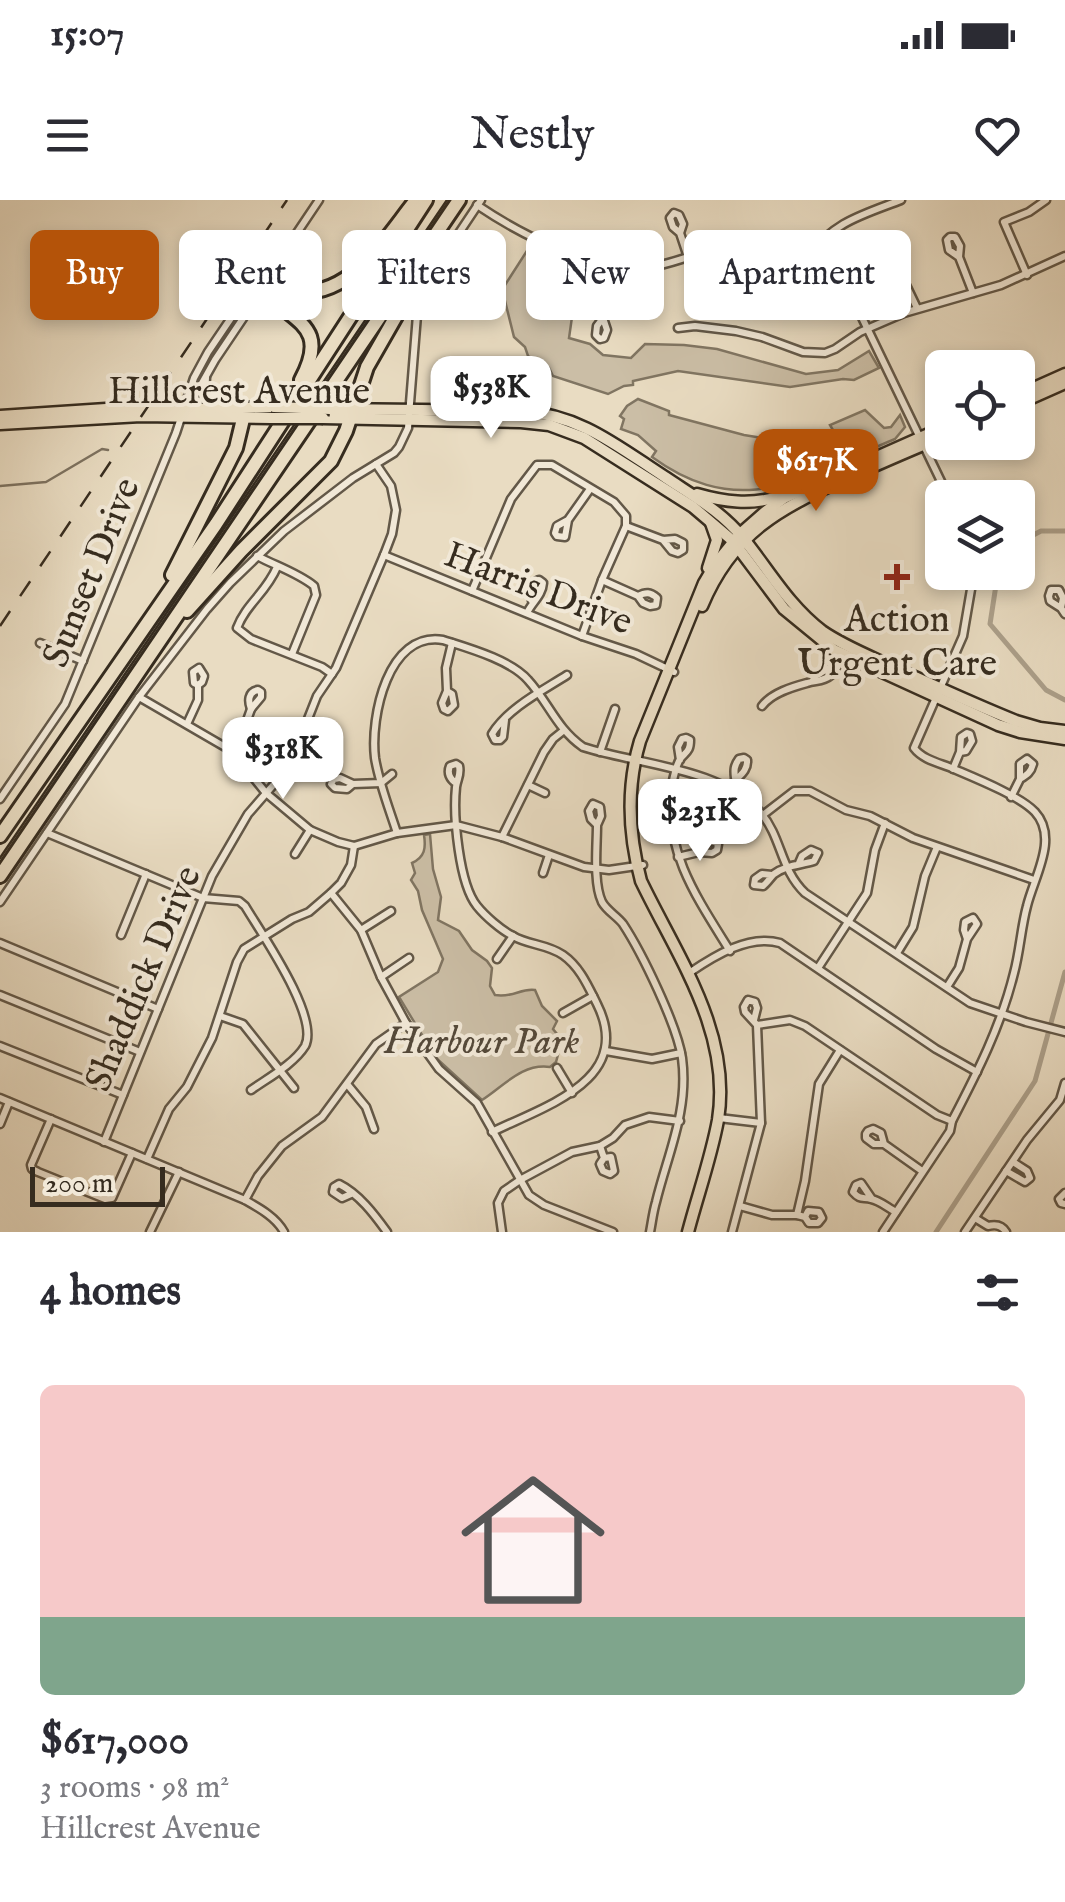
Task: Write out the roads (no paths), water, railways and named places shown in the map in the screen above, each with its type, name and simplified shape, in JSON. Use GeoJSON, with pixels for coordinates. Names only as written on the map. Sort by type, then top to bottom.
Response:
{"type":"FeatureCollection","features":[{"type":"Feature","properties":{"kind":"highway"},"geometry":{"type":"LineString","coordinates":[[322,288],[353,274],[416,200]]}},
{"type":"Feature","properties":{"kind":"highway"},"geometry":{"type":"LineString","coordinates":[[0,836],[131,649],[426,200]]}},
{"type":"Feature","properties":{"kind":"highway"},"geometry":{"type":"LineString","coordinates":[[439,230],[459,200]]}},
{"type":"Feature","properties":{"kind":"highway"},"geometry":{"type":"LineString","coordinates":[[256,462],[304,374],[310,338],[298,320]]}},
{"type":"Feature","properties":{"kind":"highway"},"geometry":{"type":"LineString","coordinates":[[0,876],[377,320]]}},
{"type":"Feature","properties":{"kind":"highway"},"geometry":{"type":"LineString","coordinates":[[166,630],[332,461],[367,367],[394,320]]}},
{"type":"Feature","properties":{"kind":"highway"},"geometry":{"type":"LineString","coordinates":[[131,649],[210,502],[236,448],[243,418]]}},
{"type":"Feature","properties":{"kind":"main road"},"geometry":{"type":"LineString","coordinates":[[1035,387],[1065,374]]}},
{"type":"Feature","properties":{"kind":"main road"},"geometry":{"type":"LineString","coordinates":[[1035,396],[1065,383]]}},
{"type":"Feature","properties":{"kind":"main road","name":"Hillcrest Avenue"},"geometry":{"type":"LineString","coordinates":[[0,416],[121,408],[243,418],[272,413]]}},
{"type":"Feature","properties":{"kind":"main road","name":"Hillcrest Avenue"},"geometry":{"type":"LineString","coordinates":[[0,424],[230,408],[550,425],[593,443],[739,541]]}},
{"type":"Feature","properties":{"kind":"main road","name":"Hillcrest Avenue"},"geometry":{"type":"LineString","coordinates":[[408,415],[521,411],[552,414],[596,432],[691,492],[739,541]]}},
{"type":"Feature","properties":{"kind":"main road"},"geometry":{"type":"LineString","coordinates":[[671,670],[707,593],[739,541],[790,504],[925,439]]}},
{"type":"Feature","properties":{"kind":"main road"},"geometry":{"type":"LineString","coordinates":[[704,584],[714,566],[765,512],[792,494],[925,440]]}},
{"type":"Feature","properties":{"kind":"main road"},"geometry":{"type":"LineString","coordinates":[[691,492],[747,502],[792,494]]}},
{"type":"Feature","properties":{"kind":"main road"},"geometry":{"type":"LineString","coordinates":[[691,1232],[727,1086],[724,1052],[713,1015],[640,865],[635,816],[637,762],[717,540],[706,516]]}},
{"type":"Feature","properties":{"kind":"main road"},"geometry":{"type":"LineString","coordinates":[[739,541],[784,609],[814,636],[1020,732],[1065,739]]}},
{"type":"Feature","properties":{"kind":"main road"},"geometry":{"type":"LineString","coordinates":[[938,692],[1016,721],[1065,731]]}},
{"type":"Feature","properties":{"kind":"street"},"geometry":{"type":"LineString","coordinates":[[298,230],[318,200]]}},
{"type":"Feature","properties":{"kind":"street"},"geometry":{"type":"LineString","coordinates":[[834,230],[885,203],[902,200]]}},
{"type":"Feature","properties":{"kind":"street"},"geometry":{"type":"LineString","coordinates":[[1027,275],[1004,222],[1046,200]]}},
{"type":"Feature","properties":{"kind":"street"},"geometry":{"type":"LineString","coordinates":[[0,902],[139,697],[208,608],[257,556],[306,514],[400,447],[408,428],[417,314],[442,260],[479,203],[526,232]]}},
{"type":"Feature","properties":{"kind":"street"},"geometry":{"type":"LineString","coordinates":[[680,233],[684,245]]}},
{"type":"Feature","properties":{"kind":"street"},"geometry":{"type":"LineString","coordinates":[[678,328],[736,331],[818,354],[835,350],[868,329],[917,308],[1027,275],[1065,256]]}},
{"type":"Feature","properties":{"kind":"street"},"geometry":{"type":"LineString","coordinates":[[960,257],[973,292]]}},
{"type":"Feature","properties":{"kind":"street"},"geometry":{"type":"LineString","coordinates":[[911,295],[917,308]]}},
{"type":"Feature","properties":{"kind":"street"},"geometry":{"type":"LineString","coordinates":[[184,411],[189,390],[229,320]]}},
{"type":"Feature","properties":{"kind":"street"},"geometry":{"type":"LineString","coordinates":[[184,411],[243,320]]}},
{"type":"Feature","properties":{"kind":"street"},"geometry":{"type":"LineString","coordinates":[[863,320],[940,480]]}},
{"type":"Feature","properties":{"kind":"street"},"geometry":{"type":"LineString","coordinates":[[206,377],[208,394],[230,408]]}},
{"type":"Feature","properties":{"kind":"street","name":"Sunset Drive"},"geometry":{"type":"LineString","coordinates":[[0,799],[65,704],[184,411]]}},
{"type":"Feature","properties":{"kind":"street","name":"Shaddick Drive"},"geometry":{"type":"LineString","coordinates":[[104,1142],[212,876],[248,814],[289,767],[316,696],[340,660],[384,554],[396,510],[390,486],[376,464]]}},
{"type":"Feature","properties":{"kind":"street"},"geometry":{"type":"LineString","coordinates":[[472,591],[511,499],[532,469],[552,465],[614,502],[626,516],[626,526],[582,636]]}},
{"type":"Feature","properties":{"kind":"street"},"geometry":{"type":"LineString","coordinates":[[568,520],[590,489]]}},
{"type":"Feature","properties":{"kind":"street"},"geometry":{"type":"LineString","coordinates":[[626,526],[663,540]]}},
{"type":"Feature","properties":{"kind":"street","name":"Harris Drive"},"geometry":{"type":"LineString","coordinates":[[384,554],[671,670]]}},
{"type":"Feature","properties":{"kind":"street"},"geometry":{"type":"LineString","coordinates":[[257,556],[305,578],[316,590],[292,654]]}},
{"type":"Feature","properties":{"kind":"street"},"geometry":{"type":"LineString","coordinates":[[277,567],[237,628],[250,639],[332,674]]}},
{"type":"Feature","properties":{"kind":"street"},"geometry":{"type":"LineString","coordinates":[[602,580],[638,596]]}},
{"type":"Feature","properties":{"kind":"street"},"geometry":{"type":"LineString","coordinates":[[884,1232],[950,1131],[989,1051],[1014,976],[1026,908],[1045,850],[1046,836],[1036,813],[1011,796],[922,757],[914,748],[963,636],[971,590]]}},
{"type":"Feature","properties":{"kind":"street"},"geometry":{"type":"LineString","coordinates":[[527,614],[532,600]]}},
{"type":"Feature","properties":{"kind":"street"},"geometry":{"type":"LineString","coordinates":[[397,832],[375,757],[378,712],[392,670],[403,652],[416,642],[432,638],[452,643],[526,677],[563,732],[583,747],[730,787],[763,815],[793,882],[806,893],[970,1003],[1062,1031]]}},
{"type":"Feature","properties":{"kind":"street"},"geometry":{"type":"LineString","coordinates":[[40,643],[83,661]]}},
{"type":"Feature","properties":{"kind":"street"},"geometry":{"type":"LineString","coordinates":[[447,690],[446,668],[452,643]]}},
{"type":"Feature","properties":{"kind":"street"},"geometry":{"type":"LineString","coordinates":[[762,706],[768,698],[813,680],[831,667],[844,650]]}},
{"type":"Feature","properties":{"kind":"street"},"geometry":{"type":"LineString","coordinates":[[505,720],[567,674]]}},
{"type":"Feature","properties":{"kind":"street"},"geometry":{"type":"LineString","coordinates":[[187,724],[198,700],[198,685]]}},
{"type":"Feature","properties":{"kind":"street"},"geometry":{"type":"LineString","coordinates":[[139,697],[232,751],[266,794],[310,830],[338,842],[354,846],[397,832],[456,825],[598,869],[640,865]]}},
{"type":"Feature","properties":{"kind":"street"},"geometry":{"type":"LineString","coordinates":[[232,751],[251,709]]}},
{"type":"Feature","properties":{"kind":"street"},"geometry":{"type":"LineString","coordinates":[[600,752],[615,709]]}},
{"type":"Feature","properties":{"kind":"street"},"geometry":{"type":"LineString","coordinates":[[502,837],[544,752],[563,732]]}},
{"type":"Feature","properties":{"kind":"street"},"geometry":{"type":"LineString","coordinates":[[953,769],[960,752]]}},
{"type":"Feature","properties":{"kind":"street"},"geometry":{"type":"LineString","coordinates":[[680,760],[670,806],[678,857],[692,890],[730,951]]}},
{"type":"Feature","properties":{"kind":"street"},"geometry":{"type":"LineString","coordinates":[[353,784],[381,783],[392,774]]}},
{"type":"Feature","properties":{"kind":"street"},"geometry":{"type":"LineString","coordinates":[[730,787],[735,778]]}},
{"type":"Feature","properties":{"kind":"street"},"geometry":{"type":"LineString","coordinates":[[1011,796],[1020,778]]}},
{"type":"Feature","properties":{"kind":"street"},"geometry":{"type":"LineString","coordinates":[[456,783],[456,838],[470,895],[478,908],[513,936],[551,948],[578,968],[605,1020],[606,1051],[586,1084],[492,1132]]}},
{"type":"Feature","properties":{"kind":"street"},"geometry":{"type":"LineString","coordinates":[[528,785],[546,793]]}},
{"type":"Feature","properties":{"kind":"street"},"geometry":{"type":"LineString","coordinates":[[763,815],[787,795],[810,791],[937,847],[1034,880]]}},
{"type":"Feature","properties":{"kind":"street"},"geometry":{"type":"LineString","coordinates":[[818,968],[867,893],[885,823]]}},
{"type":"Feature","properties":{"kind":"street"},"geometry":{"type":"LineString","coordinates":[[597,825],[602,901],[620,920],[639,954],[681,1053],[684,1082],[680,1122],[650,1232]]}},
{"type":"Feature","properties":{"kind":"street"},"geometry":{"type":"LineString","coordinates":[[295,854],[310,830]]}},
{"type":"Feature","properties":{"kind":"street"},"geometry":{"type":"LineString","coordinates":[[47,832],[204,898],[239,901],[245,906],[291,984],[307,1019],[309,1035],[303,1049],[251,1090]]}},
{"type":"Feature","properties":{"kind":"street"},"geometry":{"type":"LineString","coordinates":[[148,1159],[169,1109],[187,1086],[212,1038],[244,949],[309,912],[331,893],[351,865],[354,846]]}},
{"type":"Feature","properties":{"kind":"street"},"geometry":{"type":"LineString","coordinates":[[897,953],[913,927],[937,847]]}},
{"type":"Feature","properties":{"kind":"street"},"geometry":{"type":"LineString","coordinates":[[678,857],[698,852]]}},
{"type":"Feature","properties":{"kind":"street"},"geometry":{"type":"LineString","coordinates":[[543,873],[549,855]]}},
{"type":"Feature","properties":{"kind":"street"},"geometry":{"type":"LineString","coordinates":[[772,875],[799,862]]}},
{"type":"Feature","properties":{"kind":"street"},"geometry":{"type":"LineString","coordinates":[[121,934],[146,874]]}},
{"type":"Feature","properties":{"kind":"street"},"geometry":{"type":"LineString","coordinates":[[331,893],[361,930],[406,1023],[439,1069],[477,1103],[529,1195],[544,1205],[613,1232]]}},
{"type":"Feature","properties":{"kind":"street"},"geometry":{"type":"LineString","coordinates":[[361,930],[391,911]]}},
{"type":"Feature","properties":{"kind":"street"},"geometry":{"type":"LineString","coordinates":[[497,959],[513,936]]}},
{"type":"Feature","properties":{"kind":"street"},"geometry":{"type":"LineString","coordinates":[[947,987],[959,968],[967,939]]}},
{"type":"Feature","properties":{"kind":"street"},"geometry":{"type":"LineString","coordinates":[[690,972],[758,940],[780,943],[936,1049],[978,1072]]}},
{"type":"Feature","properties":{"kind":"street"},"geometry":{"type":"LineString","coordinates":[[0,943],[158,1009]]}},
{"type":"Feature","properties":{"kind":"street"},"geometry":{"type":"LineString","coordinates":[[381,977],[409,958]]}},
{"type":"Feature","properties":{"kind":"street"},"geometry":{"type":"LineString","coordinates":[[0,996],[140,1052]]}},
{"type":"Feature","properties":{"kind":"street"},"geometry":{"type":"LineString","coordinates":[[563,1013],[593,996]]}},
{"type":"Feature","properties":{"kind":"street"},"geometry":{"type":"LineString","coordinates":[[220,1016],[243,1024],[294,1088]]}},
{"type":"Feature","properties":{"kind":"street"},"geometry":{"type":"LineString","coordinates":[[732,1232],[761,1123],[755,1022],[790,1020],[804,1026],[937,1115],[952,1121]]}},
{"type":"Feature","properties":{"kind":"street"},"geometry":{"type":"LineString","coordinates":[[245,1200],[282,1146],[322,1117],[376,1044],[406,1023]]}},
{"type":"Feature","properties":{"kind":"street"},"geometry":{"type":"LineString","coordinates":[[0,1046],[123,1094]]}},
{"type":"Feature","properties":{"kind":"street"},"geometry":{"type":"LineString","coordinates":[[740,1206],[772,1215],[801,1216],[819,1084],[840,1050]]}},
{"type":"Feature","properties":{"kind":"street"},"geometry":{"type":"LineString","coordinates":[[606,1051],[652,1059],[681,1053]]}},
{"type":"Feature","properties":{"kind":"street"},"geometry":{"type":"LineString","coordinates":[[558,1068],[572,1093]]}},
{"type":"Feature","properties":{"kind":"street"},"geometry":{"type":"LineString","coordinates":[[347,1084],[366,1107],[374,1129]]}},
{"type":"Feature","properties":{"kind":"street"},"geometry":{"type":"LineString","coordinates":[[965,1232],[1060,1100],[1065,1084]]}},
{"type":"Feature","properties":{"kind":"street"},"geometry":{"type":"LineString","coordinates":[[0,1098],[245,1200],[282,1226],[284,1232]]}},
{"type":"Feature","properties":{"kind":"street"},"geometry":{"type":"LineString","coordinates":[[0,1124],[9,1102]]}},
{"type":"Feature","properties":{"kind":"street"},"geometry":{"type":"LineString","coordinates":[[502,1232],[498,1203],[504,1191],[520,1180],[572,1152],[600,1146],[625,1126],[649,1116],[680,1122]]}},
{"type":"Feature","properties":{"kind":"street"},"geometry":{"type":"LineString","coordinates":[[721,1118],[761,1123]]}},
{"type":"Feature","properties":{"kind":"street"},"geometry":{"type":"LineString","coordinates":[[51,1119],[31,1165],[38,1172],[105,1199],[112,1198],[132,1153]]}},
{"type":"Feature","properties":{"kind":"street"},"geometry":{"type":"LineString","coordinates":[[884,1144],[922,1170]]}},
{"type":"Feature","properties":{"kind":"street"},"geometry":{"type":"LineString","coordinates":[[600,1146],[604,1158]]}},
{"type":"Feature","properties":{"kind":"street"},"geometry":{"type":"LineString","coordinates":[[1006,1171],[1025,1182],[1030,1178],[1013,1162]]}},
{"type":"Feature","properties":{"kind":"street"},"geometry":{"type":"LineString","coordinates":[[150,1232],[179,1172]]}},
{"type":"Feature","properties":{"kind":"street"},"geometry":{"type":"LineString","coordinates":[[351,1194],[370,1209],[387,1232]]}},
{"type":"Feature","properties":{"kind":"street"},"geometry":{"type":"LineString","coordinates":[[1065,1194],[1060,1199],[1065,1204]]}},
{"type":"Feature","properties":{"kind":"street"},"geometry":{"type":"LineString","coordinates":[[872,1199],[896,1212]]}},
{"type":"Feature","properties":{"kind":"street"},"geometry":{"type":"LineString","coordinates":[[975,1218],[990,1229],[995,1224],[1006,1232]]}},
{"type":"Feature","properties":{"kind":"waterway"},"geometry":{"type":"LineString","coordinates":[[0,486],[46,482],[102,449],[108,450]]}},
{"type":"Feature","properties":{"kind":"waterway"},"geometry":{"type":"LineString","coordinates":[[1035,534],[1065,531]]}},
{"type":"Feature","properties":{"kind":"waterway"},"geometry":{"type":"LineString","coordinates":[[995,590],[990,624],[1046,690],[1065,700]]}},
{"type":"Feature","properties":{"kind":"waterway"},"geometry":{"type":"LineString","coordinates":[[936,1232],[1035,1081],[1065,972]]}},
{"type":"Feature","properties":{"kind":"tram line"},"geometry":{"type":"LineString","coordinates":[[0,858],[447,200]]}},
{"type":"Feature","properties":{"kind":"railway"},"geometry":{"type":"LineString","coordinates":[[0,626],[287,200]]}},
{"type":"Feature","properties":{"kind":"place","name":"Action Urgent Care"},"geometry":{"type":"Point","coordinates":[897,577]}},
{"type":"Feature","properties":{"kind":"park label","name":"Harbour Park"},"geometry":{"type":"Point","coordinates":[482,1040]}}]}
